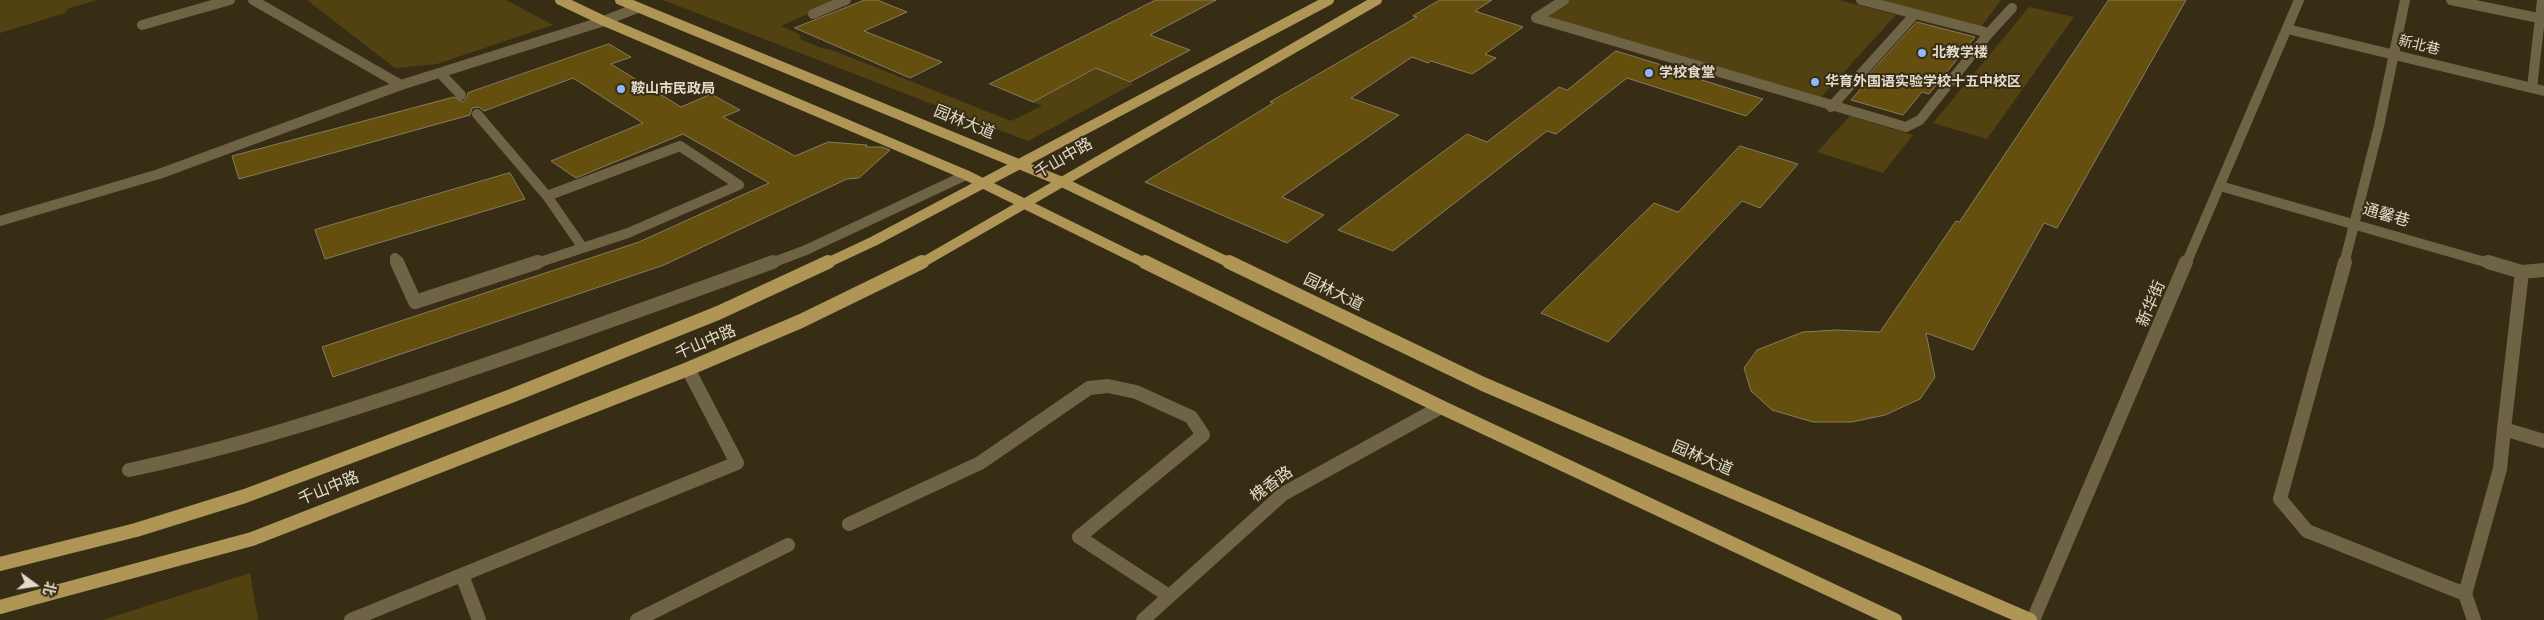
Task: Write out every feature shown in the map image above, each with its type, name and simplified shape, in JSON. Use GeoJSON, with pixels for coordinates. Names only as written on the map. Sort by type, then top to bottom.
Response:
{"type":"FeatureCollection","features":[{"type":"Feature","properties":{"kind":"main road"},"geometry":{"type":"LineString","coordinates":[[560,0],[604,21],[966,175],[1441,407],[1895,620]]}},
{"type":"Feature","properties":{"kind":"main road","name":"园林大道"},"geometry":{"type":"LineString","coordinates":[[620,0],[1060,181],[1483,384],[2032,620]]}},
{"type":"Feature","properties":{"kind":"main road","name":"千山中路"},"geometry":{"type":"LineString","coordinates":[[0,564],[136,530],[245,496],[511,396],[718,313],[874,241],[1329,0]]}},
{"type":"Feature","properties":{"kind":"main road","name":"千山中路"},"geometry":{"type":"LineString","coordinates":[[0,606],[252,538],[688,369],[801,321],[908,271],[1060,181],[1377,0]]}},
{"type":"Feature","properties":{"kind":"street"},"geometry":{"type":"LineString","coordinates":[[142,25],[230,0]]}},
{"type":"Feature","properties":{"kind":"street"},"geometry":{"type":"LineString","coordinates":[[253,0],[401,85]]}},
{"type":"Feature","properties":{"kind":"street"},"geometry":{"type":"LineString","coordinates":[[814,14],[846,0]]}},
{"type":"Feature","properties":{"kind":"street"},"geometry":{"type":"LineString","coordinates":[[1564,0],[1536,18],[1831,107],[1906,127],[1920,120],[1988,33],[2012,8]]}},
{"type":"Feature","properties":{"kind":"street"},"geometry":{"type":"LineString","coordinates":[[1861,0],[1988,33]]}},
{"type":"Feature","properties":{"kind":"street","name":"新华街"},"geometry":{"type":"LineString","coordinates":[[2032,620],[2299,0]]}},
{"type":"Feature","properties":{"kind":"street"},"geometry":{"type":"LineString","coordinates":[[2405,0],[2395,54],[2354,223],[2280,499],[2306,531],[2465,594]]}},
{"type":"Feature","properties":{"kind":"street"},"geometry":{"type":"LineString","coordinates":[[2451,0],[2542,19]]}},
{"type":"Feature","properties":{"kind":"street"},"geometry":{"type":"LineString","coordinates":[[2532,88],[2542,19],[2542,0]]}},
{"type":"Feature","properties":{"kind":"street"},"geometry":{"type":"LineString","coordinates":[[0,222],[159,174],[401,85],[604,21],[637,8]]}},
{"type":"Feature","properties":{"kind":"street"},"geometry":{"type":"LineString","coordinates":[[1831,107],[1915,14]]}},
{"type":"Feature","properties":{"kind":"street","name":"新北巷"},"geometry":{"type":"LineString","coordinates":[[2287,29],[2544,91]]}},
{"type":"Feature","properties":{"kind":"street"},"geometry":{"type":"LineString","coordinates":[[440,73],[461,96]]}},
{"type":"Feature","properties":{"kind":"street"},"geometry":{"type":"LineString","coordinates":[[477,114],[547,196],[583,248]]}},
{"type":"Feature","properties":{"kind":"street"},"geometry":{"type":"LineString","coordinates":[[394,258],[415,302],[628,233],[739,185],[680,146],[547,196]]}},
{"type":"Feature","properties":{"kind":"street"},"geometry":{"type":"LineString","coordinates":[[129,470],[178,460],[297,428],[593,328],[806,250],[966,175]]}},
{"type":"Feature","properties":{"kind":"street","name":"通馨巷"},"geometry":{"type":"LineString","coordinates":[[2220,186],[2522,272],[2544,270]]}},
{"type":"Feature","properties":{"kind":"street"},"geometry":{"type":"LineString","coordinates":[[2474,620],[2465,594],[2500,469],[2522,272]]}},
{"type":"Feature","properties":{"kind":"street"},"geometry":{"type":"LineString","coordinates":[[351,620],[737,463],[688,369]]}},
{"type":"Feature","properties":{"kind":"street"},"geometry":{"type":"LineString","coordinates":[[849,524],[980,463],[1089,388],[1108,386],[1127,390],[1191,417],[1203,434],[1185,452],[1079,537],[1169,596]]}},
{"type":"Feature","properties":{"kind":"street","name":"槐香路"},"geometry":{"type":"LineString","coordinates":[[1143,620],[1283,494],[1441,407]]}},
{"type":"Feature","properties":{"kind":"street"},"geometry":{"type":"LineString","coordinates":[[2504,428],[2544,442]]}},
{"type":"Feature","properties":{"kind":"street"},"geometry":{"type":"LineString","coordinates":[[637,620],[788,545]]}},
{"type":"Feature","properties":{"kind":"street"},"geometry":{"type":"LineString","coordinates":[[462,575],[479,620]]}},
{"type":"Feature","properties":{"kind":"shaded area"},"geometry":{"type":"Polygon","coordinates":[[[0,0],[97,0],[67,9],[65,13],[0,33],[0,0]]]}},
{"type":"Feature","properties":{"kind":"shaded area"},"geometry":{"type":"Polygon","coordinates":[[[307,0],[506,0],[553,25],[437,64],[395,68],[307,0]]]}},
{"type":"Feature","properties":{"kind":"shaded area"},"geometry":{"type":"Polygon","coordinates":[[[663,0],[839,0],[781,26],[799,34],[800,39],[821,48],[832,50],[1011,121],[1042,106],[1033,102],[1115,59],[1137,67],[1118,78],[1133,84],[1028,141],[663,0]]]}},
{"type":"Feature","properties":{"kind":"shaded area"},"geometry":{"type":"Polygon","coordinates":[[[1568,0],[1839,0],[1896,15],[1821,97],[1544,16],[1568,0]]]}},
{"type":"Feature","properties":{"kind":"shaded area"},"geometry":{"type":"Polygon","coordinates":[[[1875,0],[2001,0],[1981,27],[1875,0]]]}},
{"type":"Feature","properties":{"kind":"shaded area"},"geometry":{"type":"Polygon","coordinates":[[[2029,7],[2074,17],[1987,139],[1933,123],[2029,7]]]}},
{"type":"Feature","properties":{"kind":"shaded area"},"geometry":{"type":"Polygon","coordinates":[[[1850,116],[1913,135],[1883,173],[1817,152],[1850,116]]]}},
{"type":"Feature","properties":{"kind":"shaded area"},"geometry":{"type":"Polygon","coordinates":[[[250,573],[258,620],[103,620],[250,573]]]}},
{"type":"Feature","properties":{"kind":"building"},"geometry":{"type":"Polygon","coordinates":[[[865,0],[877,0],[907,12],[864,31],[942,62],[910,78],[795,28],[865,0]]]}},
{"type":"Feature","properties":{"kind":"building"},"geometry":{"type":"Polygon","coordinates":[[[1156,0],[1216,0],[1150,35],[1190,50],[1130,82],[1096,68],[1033,102],[990,84],[1156,0]]]}},
{"type":"Feature","properties":{"kind":"building"},"geometry":{"type":"Polygon","coordinates":[[[1440,0],[1492,0],[1475,11],[1523,27],[1485,54],[1496,58],[1472,74],[1412,57],[1351,98],[1399,115],[1282,197],[1324,215],[1287,243],[1145,182],[1273,103],[1270,102],[1417,17],[1413,16],[1440,0]]]}},
{"type":"Feature","properties":{"kind":"building"},"geometry":{"type":"Polygon","coordinates":[[[2109,0],[2186,0],[2057,228],[2044,223],[1973,350],[1926,333],[1935,377],[1920,399],[1885,415],[1852,422],[1813,422],[1772,410],[1751,391],[1744,368],[1757,350],[1803,332],[1837,330],[1880,332],[1956,221],[1959,222],[2109,0]]]}},
{"type":"Feature","properties":{"kind":"building","name":"北教学楼"},"geometry":{"type":"Polygon","coordinates":[[[1917,22],[1975,37],[1929,94],[1922,92],[1903,115],[1851,100],[1870,78],[1867,77],[1917,22]]]}},
{"type":"Feature","properties":{"kind":"building"},"geometry":{"type":"Polygon","coordinates":[[[609,44],[631,57],[611,64],[681,107],[711,94],[740,110],[723,117],[795,156],[828,142],[867,145],[866,147],[882,147],[890,150],[859,178],[847,179],[664,265],[333,377],[322,347],[639,242],[769,183],[683,134],[576,178],[551,161],[643,123],[573,78],[484,111],[479,107],[472,108],[470,115],[239,179],[232,156],[454,97],[463,102],[468,93],[609,44]]]}},
{"type":"Feature","properties":{"kind":"building"},"geometry":{"type":"Polygon","coordinates":[[[1616,51],[1704,78],[1702,80],[1763,99],[1746,116],[1627,78],[1556,134],[1547,131],[1393,251],[1338,230],[1467,134],[1487,142],[1559,87],[1567,90],[1616,51]]]}},
{"type":"Feature","properties":{"kind":"building"},"geometry":{"type":"Polygon","coordinates":[[[1740,146],[1798,164],[1760,208],[1742,201],[1608,342],[1541,313],[1654,203],[1678,212],[1740,146]]]}},
{"type":"Feature","properties":{"kind":"building"},"geometry":{"type":"Polygon","coordinates":[[[510,173],[525,199],[325,259],[315,230],[510,173]]]}},
{"type":"Feature","properties":{"kind":"place","name":"北教学楼"},"geometry":{"type":"Point","coordinates":[1922,53]}},
{"type":"Feature","properties":{"kind":"place","name":"学校食堂"},"geometry":{"type":"Point","coordinates":[1649,73]}},
{"type":"Feature","properties":{"kind":"place","name":"华育外国语实验学校十五中校区"},"geometry":{"type":"Point","coordinates":[1815,82]}},
{"type":"Feature","properties":{"kind":"place","name":"鞍山市民政局"},"geometry":{"type":"Point","coordinates":[621,89]}}]}
